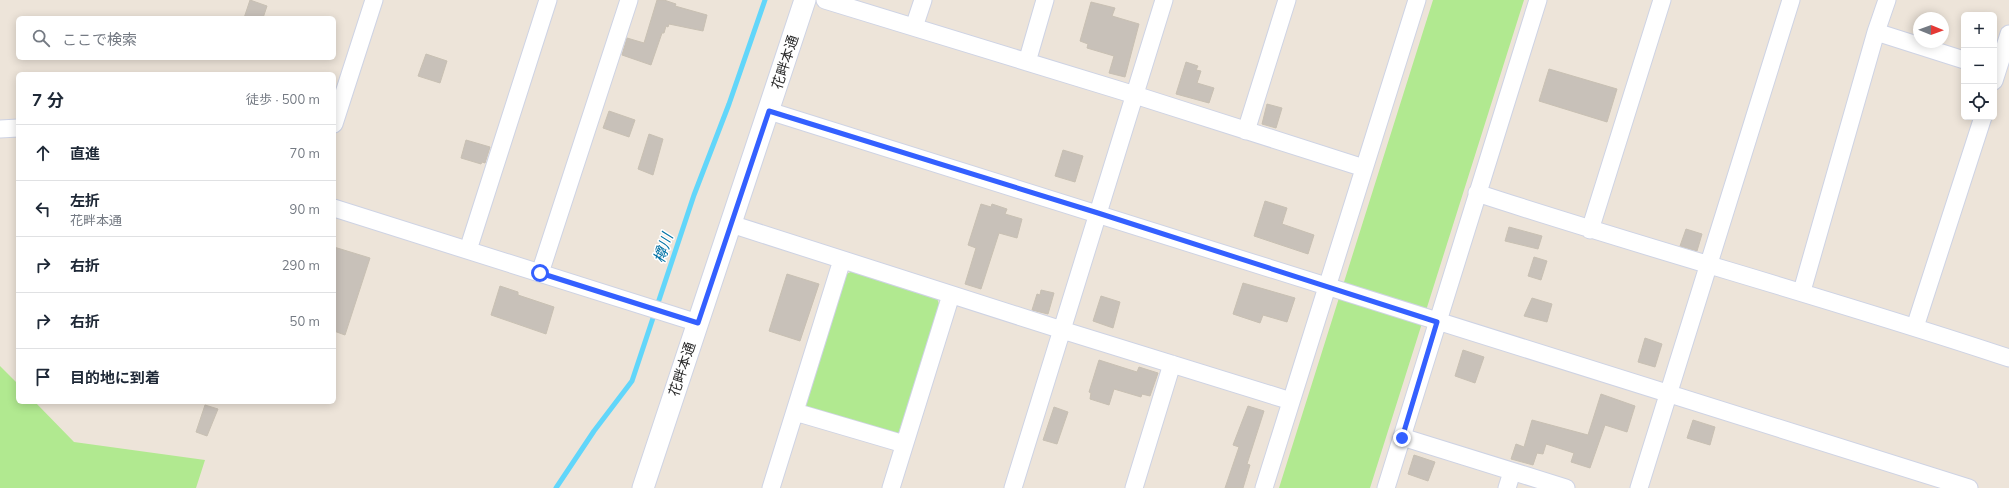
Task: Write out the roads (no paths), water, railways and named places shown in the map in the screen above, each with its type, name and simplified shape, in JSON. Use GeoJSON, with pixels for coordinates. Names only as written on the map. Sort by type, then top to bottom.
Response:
{"type":"FeatureCollection","features":[{"type":"Feature","properties":{"kind":"street"},"geometry":{"type":"LineString","coordinates":[[336,118],[374,0]]}},
{"type":"Feature","properties":{"kind":"street"},"geometry":{"type":"LineString","coordinates":[[468,250],[548,0]]}},
{"type":"Feature","properties":{"kind":"street"},"geometry":{"type":"LineString","coordinates":[[540,273],[629,0]]}},
{"type":"Feature","properties":{"kind":"street","name":"花畔本通"},"geometry":{"type":"LineString","coordinates":[[643,488],[688,320],[731,224],[805,0]]}},
{"type":"Feature","properties":{"kind":"street"},"geometry":{"type":"LineString","coordinates":[[825,0],[1135,95],[1364,168]]}},
{"type":"Feature","properties":{"kind":"street"},"geometry":{"type":"LineString","coordinates":[[914,27],[923,0]]}},
{"type":"Feature","properties":{"kind":"street"},"geometry":{"type":"LineString","coordinates":[[1026,62],[1045,0]]}},
{"type":"Feature","properties":{"kind":"street"},"geometry":{"type":"LineString","coordinates":[[1013,488],[1164,0]]}},
{"type":"Feature","properties":{"kind":"street"},"geometry":{"type":"LineString","coordinates":[[1246,131],[1287,0]]}},
{"type":"Feature","properties":{"kind":"street"},"geometry":{"type":"LineString","coordinates":[[1264,488],[1417,0]]}},
{"type":"Feature","properties":{"kind":"street"},"geometry":{"type":"LineString","coordinates":[[1386,488],[1538,0]]}},
{"type":"Feature","properties":{"kind":"street"},"geometry":{"type":"LineString","coordinates":[[1590,230],[1662,0]]}},
{"type":"Feature","properties":{"kind":"street"},"geometry":{"type":"LineString","coordinates":[[1638,488],[1791,0]]}},
{"type":"Feature","properties":{"kind":"street"},"geometry":{"type":"LineString","coordinates":[[1802,291],[1876,32],[1887,0]]}},
{"type":"Feature","properties":{"kind":"street"},"geometry":{"type":"LineString","coordinates":[[1876,32],[1961,59]]}},
{"type":"Feature","properties":{"kind":"street"},"geometry":{"type":"LineString","coordinates":[[1997,68],[2009,34]]}},
{"type":"Feature","properties":{"kind":"street"},"geometry":{"type":"LineString","coordinates":[[769,111],[1098,213],[1437,322],[1969,488]]}},
{"type":"Feature","properties":{"kind":"street"},"geometry":{"type":"LineString","coordinates":[[1915,327],[1981,120]]}},
{"type":"Feature","properties":{"kind":"street"},"geometry":{"type":"LineString","coordinates":[[0,129],[16,128]]}},
{"type":"Feature","properties":{"kind":"street"},"geometry":{"type":"LineString","coordinates":[[1477,193],[1590,230],[1802,291],[2009,358]]}},
{"type":"Feature","properties":{"kind":"street"},"geometry":{"type":"LineString","coordinates":[[336,209],[688,320]]}},
{"type":"Feature","properties":{"kind":"street"},"geometry":{"type":"LineString","coordinates":[[731,224],[951,295],[1291,401]]}},
{"type":"Feature","properties":{"kind":"street"},"geometry":{"type":"LineString","coordinates":[[771,488],[842,260]]}},
{"type":"Feature","properties":{"kind":"street"},"geometry":{"type":"LineString","coordinates":[[891,488],[951,295]]}},
{"type":"Feature","properties":{"kind":"street"},"geometry":{"type":"LineString","coordinates":[[1134,488],[1172,364]]}},
{"type":"Feature","properties":{"kind":"street"},"geometry":{"type":"LineString","coordinates":[[795,412],[904,444]]}},
{"type":"Feature","properties":{"kind":"street"},"geometry":{"type":"LineString","coordinates":[[1402,438],[1566,488]]}},
{"type":"Feature","properties":{"kind":"street"},"geometry":{"type":"LineString","coordinates":[[1507,488],[1512,472]]}},
{"type":"Feature","properties":{"kind":"waterway","name":"樽川"},"geometry":{"type":"LineString","coordinates":[[556,488],[594,431],[632,381],[694,195],[729,104],[765,0]]}}]}
